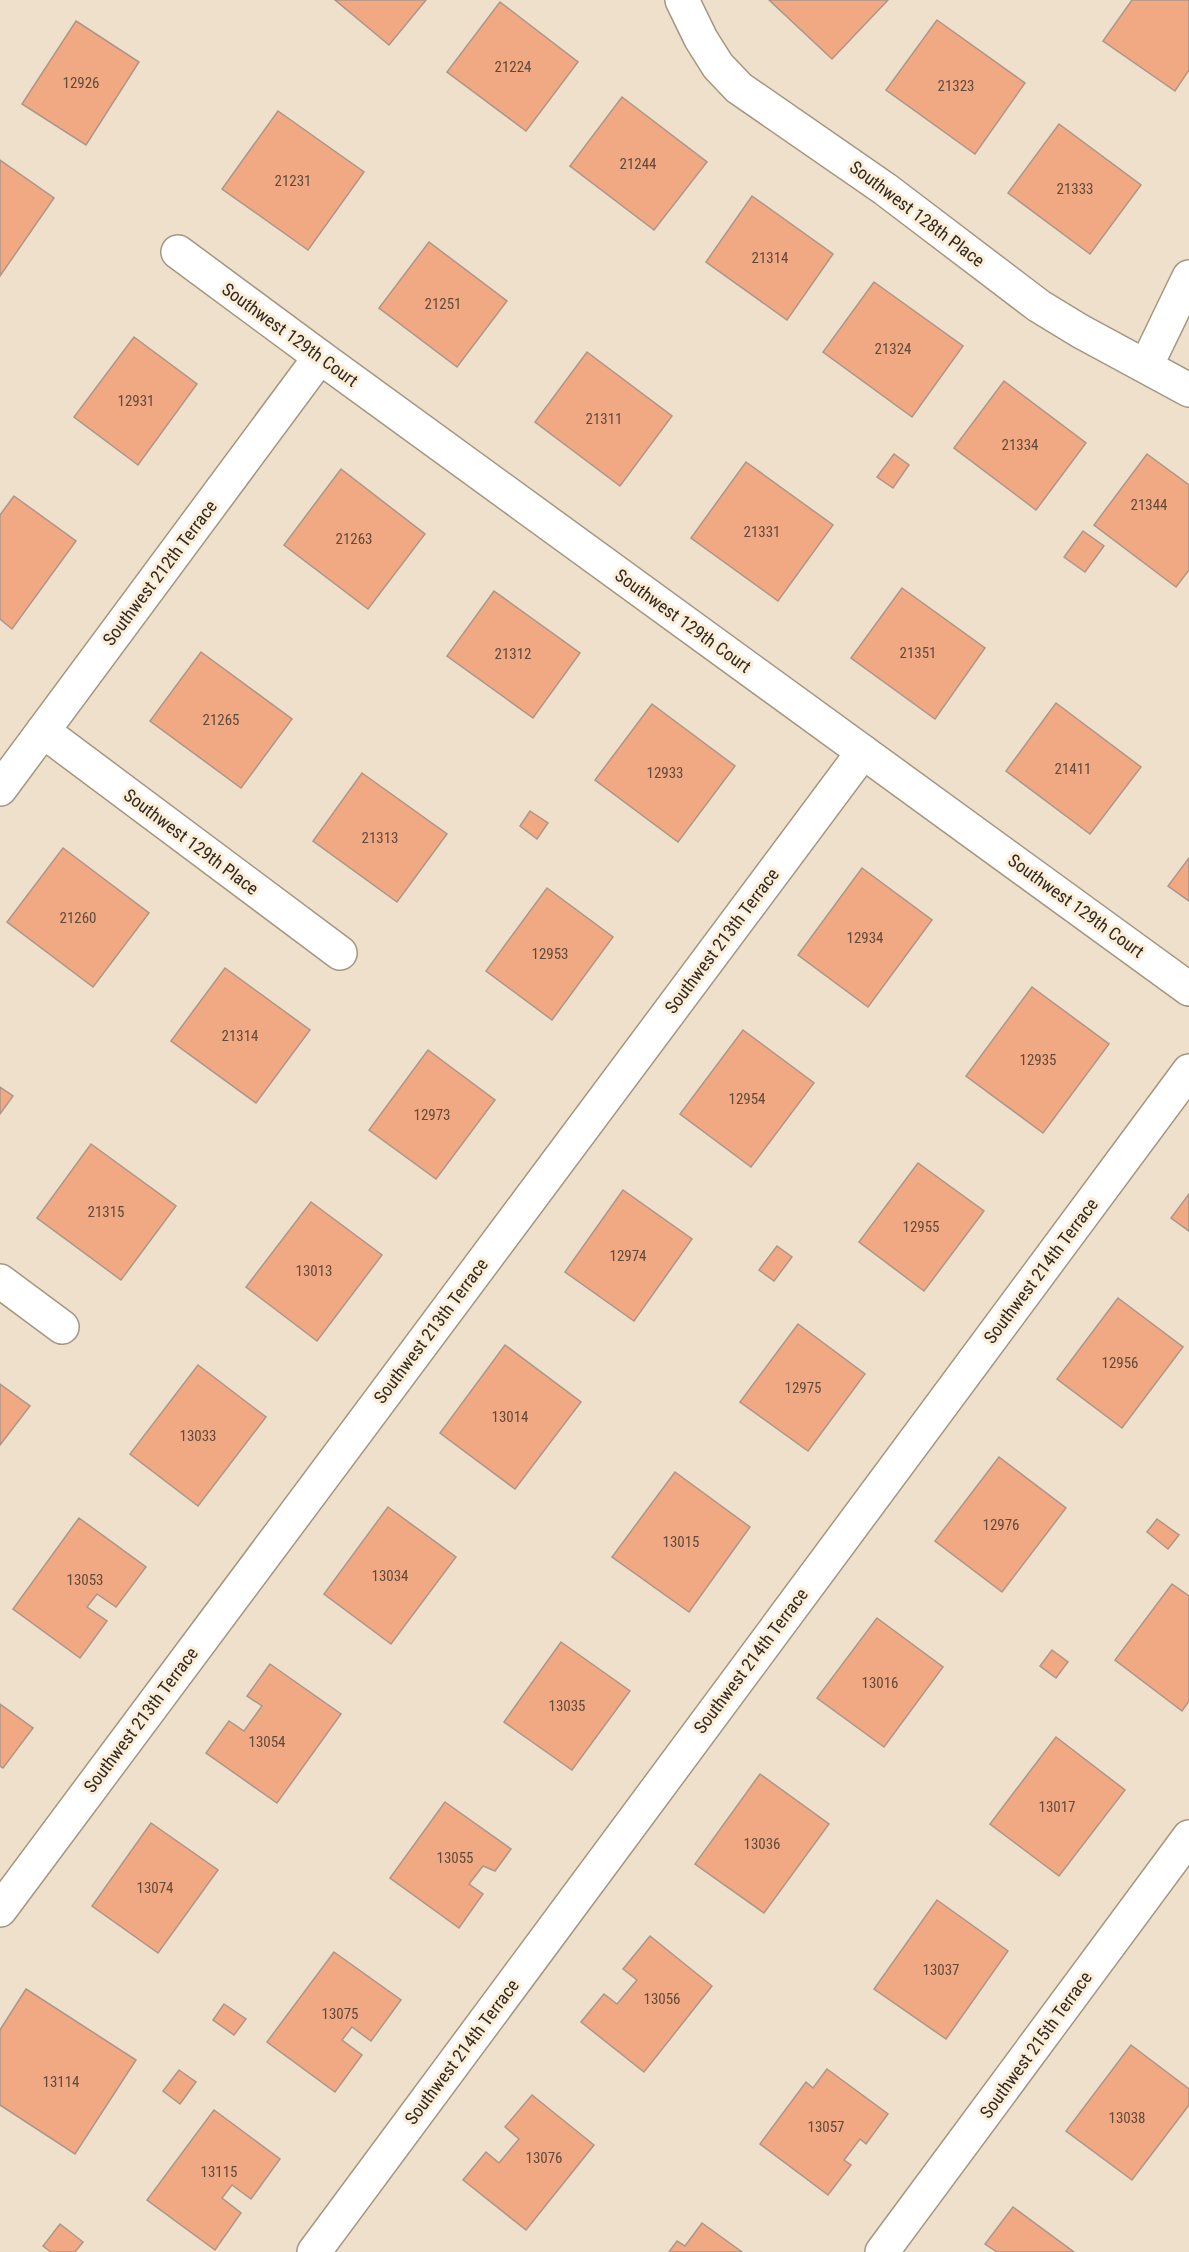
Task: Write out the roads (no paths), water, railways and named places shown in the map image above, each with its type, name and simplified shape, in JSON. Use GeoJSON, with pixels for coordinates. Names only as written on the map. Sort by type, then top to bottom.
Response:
{"type":"FeatureCollection","features":[{"type":"Feature","properties":{"kind":"street","name":"Southwest 128th Place"},"geometry":{"type":"LineString","coordinates":[[682,0],[701,39],[718,66],[740,88],[885,189],[1039,306],[1189,390]]}},
{"type":"Feature","properties":{"kind":"street","name":"Southwest 129th Court"},"geometry":{"type":"LineString","coordinates":[[178,252],[1189,989]]}},
{"type":"Feature","properties":{"kind":"street"},"geometry":{"type":"LineString","coordinates":[[1146,366],[1189,277]]}},
{"type":"Feature","properties":{"kind":"street","name":"Southwest 212th Terrace"},"geometry":{"type":"LineString","coordinates":[[0,789],[320,357]]}},
{"type":"Feature","properties":{"kind":"street","name":"Southwest 129th Place"},"geometry":{"type":"LineString","coordinates":[[43,731],[340,953]]}},
{"type":"Feature","properties":{"kind":"street","name":"Southwest 213th Terrace"},"geometry":{"type":"LineString","coordinates":[[0,1910],[863,752]]}},
{"type":"Feature","properties":{"kind":"street","name":"Southwest 214th Terrace"},"geometry":{"type":"LineString","coordinates":[[314,2252],[1189,1071]]}},
{"type":"Feature","properties":{"kind":"street"},"geometry":{"type":"LineString","coordinates":[[0,1281],[62,1327]]}},
{"type":"Feature","properties":{"kind":"street","name":"Southwest 215th Terrace"},"geometry":{"type":"LineString","coordinates":[[882,2252],[1189,1837]]}}]}
